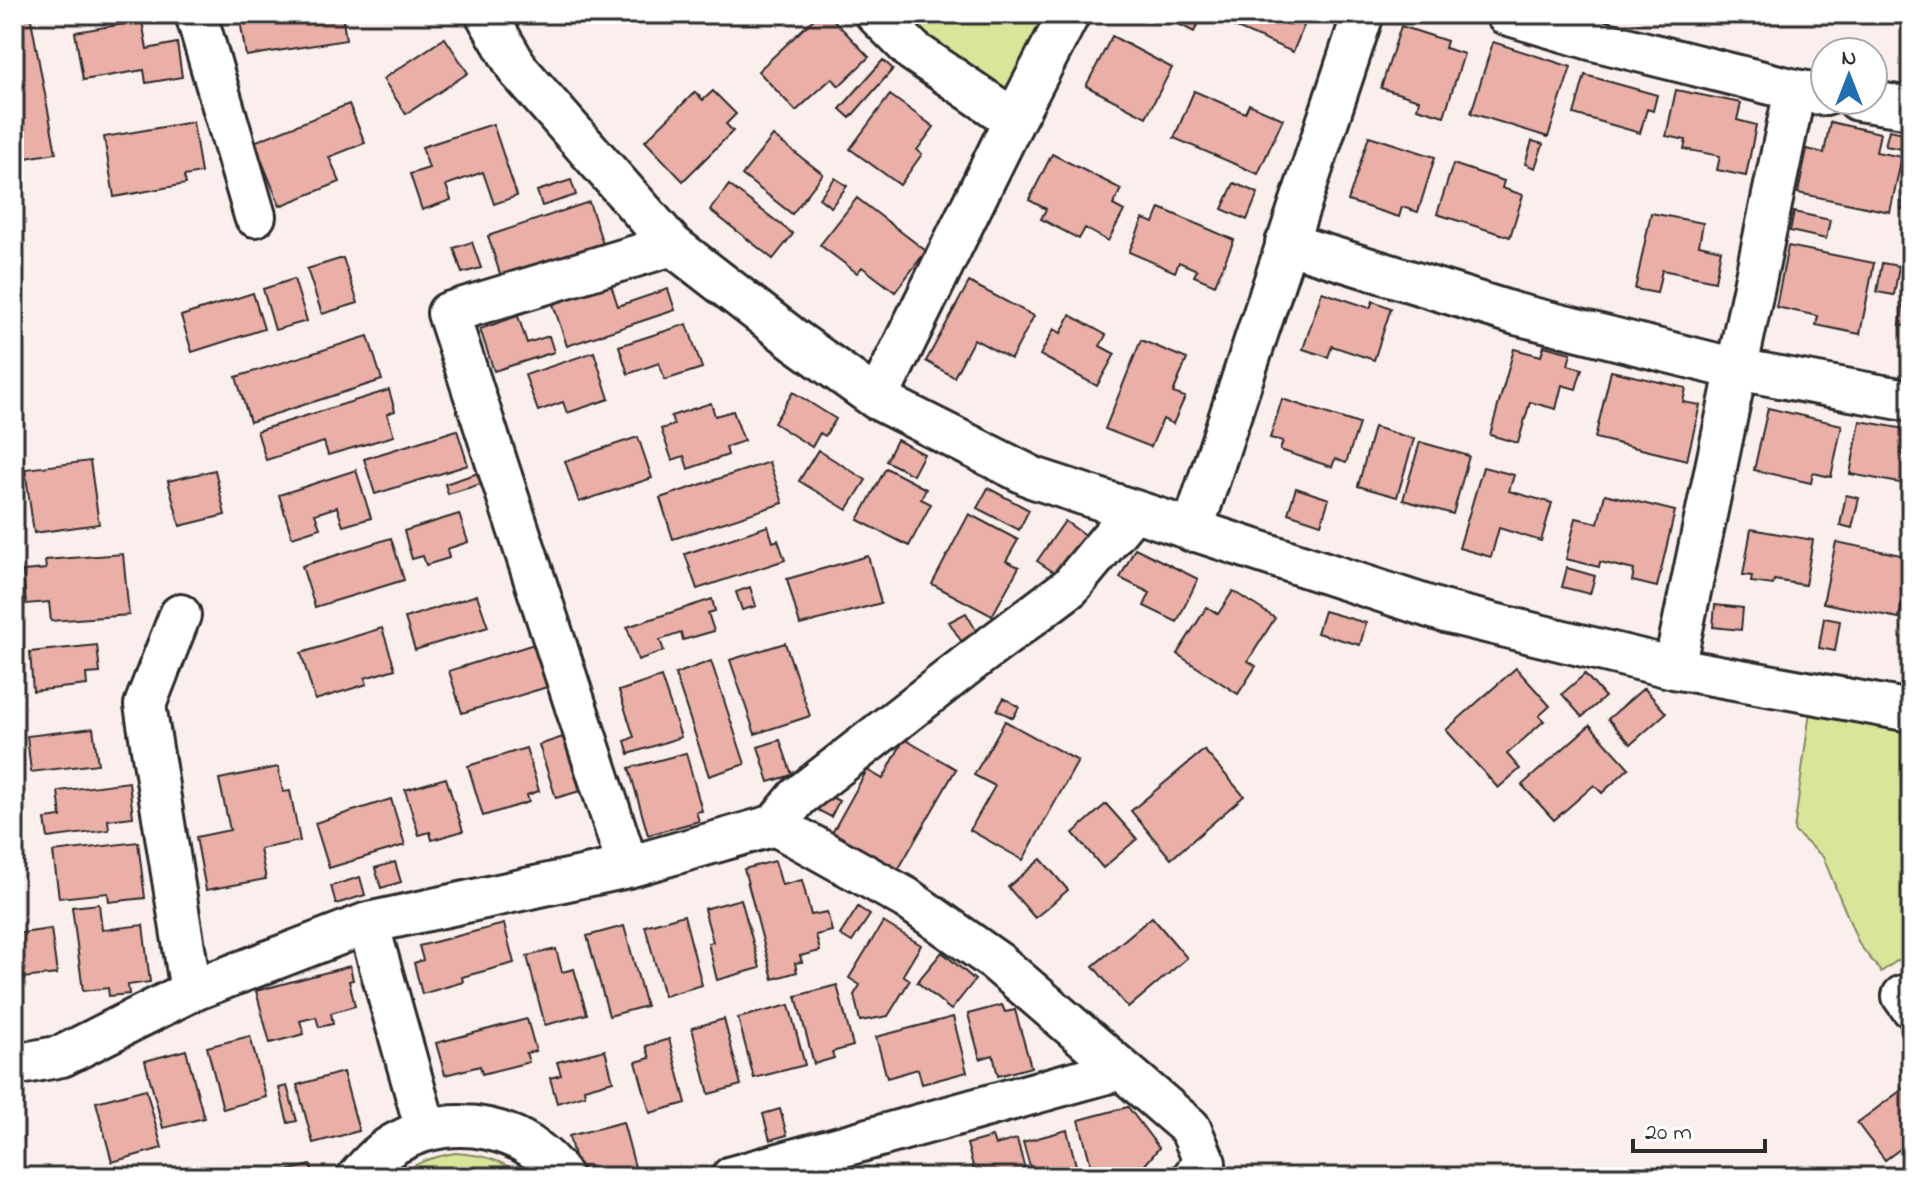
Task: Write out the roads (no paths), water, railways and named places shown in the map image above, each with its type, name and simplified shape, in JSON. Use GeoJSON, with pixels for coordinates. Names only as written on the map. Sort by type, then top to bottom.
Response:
{"type":"FeatureCollection","features":[{"type":"Feature","properties":{"kind":"street"},"geometry":{"type":"LineString","coordinates":[[196,14],[255,216]]}},
{"type":"Feature","properties":{"kind":"street"},"geometry":{"type":"LineString","coordinates":[[486,14],[519,71],[672,245],[877,399],[1034,478],[1445,612],[1674,668],[1911,711]]}},
{"type":"Feature","properties":{"kind":"street"},"geometry":{"type":"LineString","coordinates":[[876,14],[913,51],[1014,120]]}},
{"type":"Feature","properties":{"kind":"street"},"geometry":{"type":"LineString","coordinates":[[877,399],[1069,14]]}},
{"type":"Feature","properties":{"kind":"street"},"geometry":{"type":"LineString","coordinates":[[1192,531],[1363,14]]}},
{"type":"Feature","properties":{"kind":"street"},"geometry":{"type":"LineString","coordinates":[[1506,14],[1594,40],[1809,92]]}},
{"type":"Feature","properties":{"kind":"street"},"geometry":{"type":"LineString","coordinates":[[1674,668],[1736,369],[1809,96]]}},
{"type":"Feature","properties":{"kind":"street"},"geometry":{"type":"LineString","coordinates":[[1889,105],[1911,108]]}},
{"type":"Feature","properties":{"kind":"street"},"geometry":{"type":"LineString","coordinates":[[1286,243],[1516,314],[1736,369],[1911,401]]}},
{"type":"Feature","properties":{"kind":"street"},"geometry":{"type":"LineString","coordinates":[[628,867],[448,313],[672,245]]}},
{"type":"Feature","properties":{"kind":"street"},"geometry":{"type":"LineString","coordinates":[[14,1065],[62,1056],[191,991],[368,923],[628,867],[775,825],[798,797],[1070,587],[1133,511]]}},
{"type":"Feature","properties":{"kind":"street"},"geometry":{"type":"LineString","coordinates":[[180,615],[145,705],[191,991]]}},
{"type":"Feature","properties":{"kind":"street"},"geometry":{"type":"LineString","coordinates":[[775,825],[906,898],[997,962],[1190,1128],[1205,1163],[1193,1177]]}},
{"type":"Feature","properties":{"kind":"street"},"geometry":{"type":"LineString","coordinates":[[368,923],[426,1130]]}},
{"type":"Feature","properties":{"kind":"street"},"geometry":{"type":"LineString","coordinates":[[732,1177],[1121,1069]]}},
{"type":"Feature","properties":{"kind":"street"},"geometry":{"type":"LineString","coordinates":[[358,1177],[376,1157],[399,1141],[426,1130],[454,1125],[482,1127],[510,1135],[535,1149],[562,1177]]}}]}
